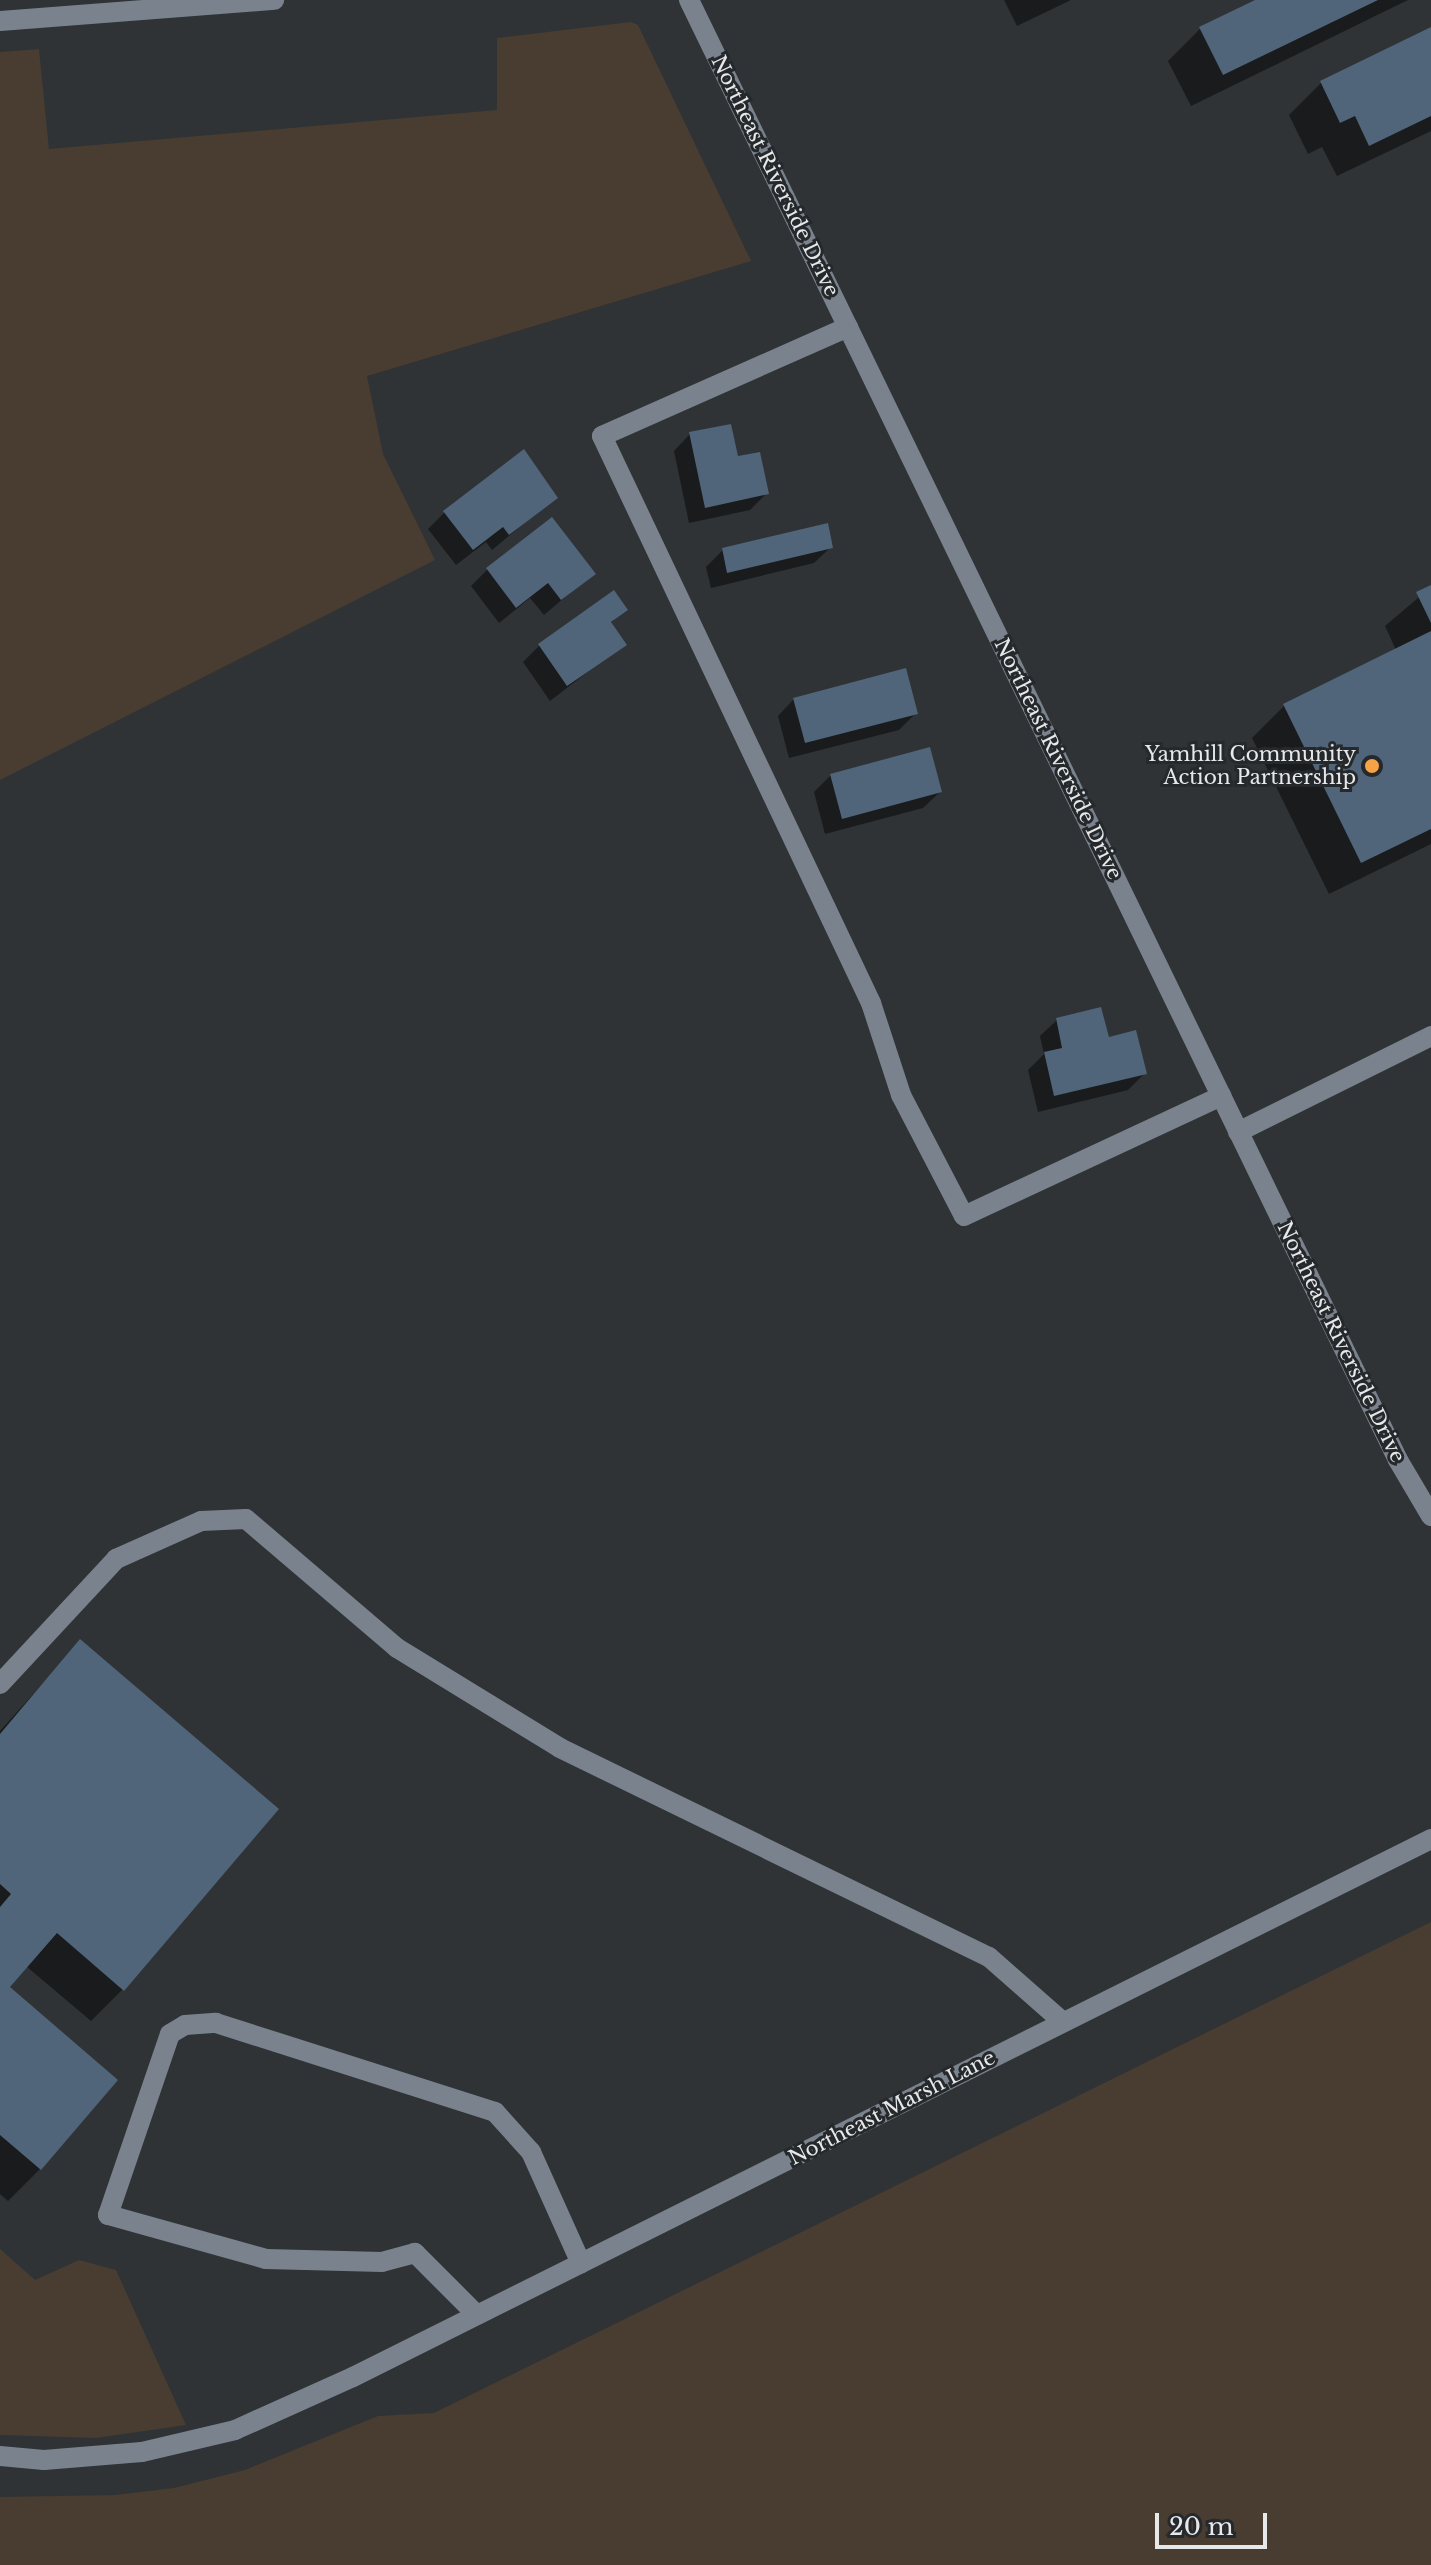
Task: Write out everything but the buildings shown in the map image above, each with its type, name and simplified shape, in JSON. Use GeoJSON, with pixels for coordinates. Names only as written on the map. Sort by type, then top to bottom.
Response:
{"type":"FeatureCollection","features":[{"type":"Feature","properties":{"kind":"street"},"geometry":{"type":"LineString","coordinates":[[0,21],[274,0]]}},
{"type":"Feature","properties":{"kind":"street","name":"Northeast Riverside Drive"},"geometry":{"type":"LineString","coordinates":[[689,0],[1398,1460],[1431,1516]]}},
{"type":"Feature","properties":{"kind":"street"},"geometry":{"type":"LineString","coordinates":[[848,327],[602,436],[871,1003],[901,1095],[964,1216],[1221,1096]]}},
{"type":"Feature","properties":{"kind":"street"},"geometry":{"type":"LineString","coordinates":[[1238,1132],[1431,1036]]}},
{"type":"Feature","properties":{"kind":"street"},"geometry":{"type":"LineString","coordinates":[[0,1684],[116,1559],[201,1521],[246,1519],[411,1656],[560,1748],[989,1957],[1063,2022]]}},
{"type":"Feature","properties":{"kind":"street","name":"Northeast Marsh Lane"},"geometry":{"type":"LineString","coordinates":[[0,2456],[44,2460],[142,2452],[235,2430],[353,2377],[1431,1839]]}},
{"type":"Feature","properties":{"kind":"street"},"geometry":{"type":"LineString","coordinates":[[477,2315],[415,2253],[382,2262],[266,2259],[108,2215],[170,2034],[185,2025],[216,2023],[495,2112],[531,2152],[581,2263]]}},
{"type":"Feature","properties":{"kind":"shaded area"},"geometry":{"type":"Polygon","coordinates":[[[631,22],[638,25],[751,261],[367,376],[383,454],[435,560],[0,780],[0,52],[39,49],[49,149],[497,110],[497,38],[631,22]]]}},
{"type":"Feature","properties":{"kind":"shaded area"},"geometry":{"type":"Polygon","coordinates":[[[1431,1922],[1431,2565],[0,2565],[0,2497],[116,2495],[174,2488],[245,2470],[378,2416],[434,2413],[1431,1922]]]}},
{"type":"Feature","properties":{"kind":"shaded area"},"geometry":{"type":"Polygon","coordinates":[[[0,2249],[35,2280],[79,2260],[116,2270],[186,2425],[96,2438],[0,2435],[0,2249]]]}},
{"type":"Feature","properties":{"kind":"place","name":"Yamhill Community Action Partnership"},"geometry":{"type":"Point","coordinates":[1372,766]}}]}
